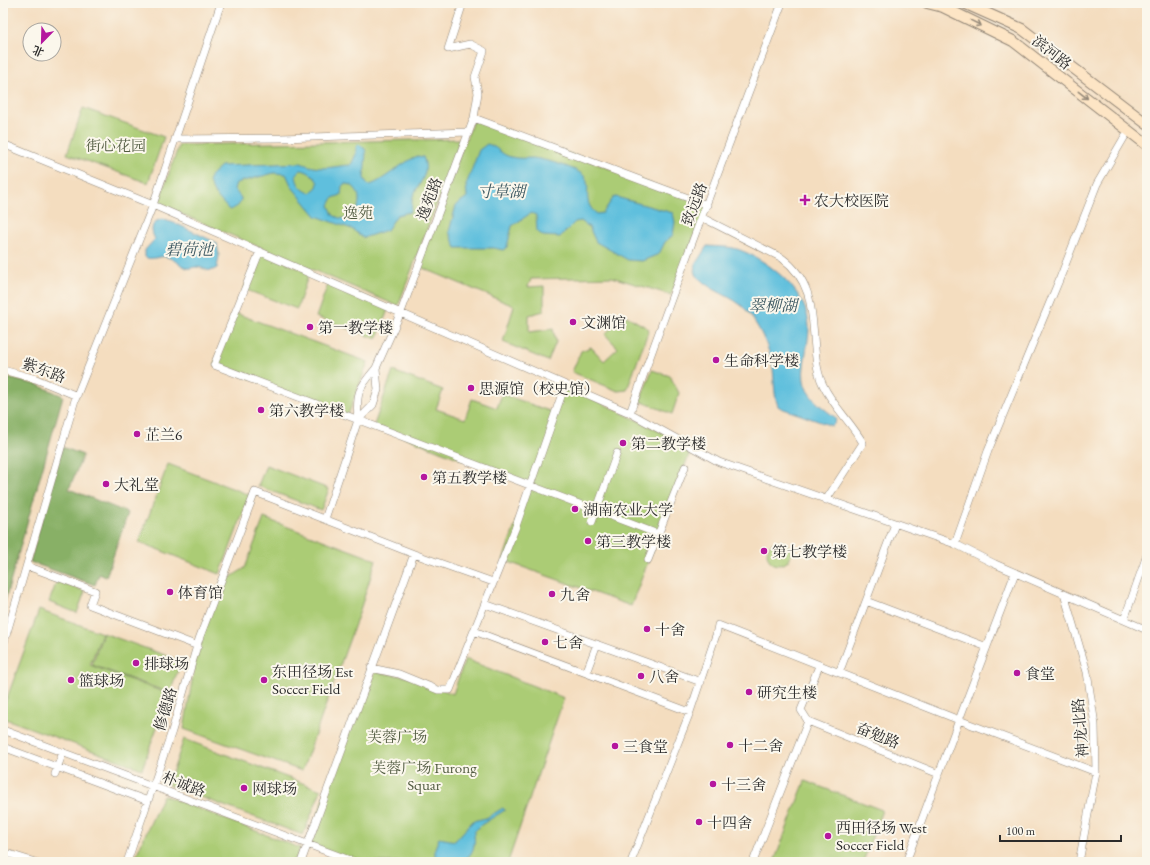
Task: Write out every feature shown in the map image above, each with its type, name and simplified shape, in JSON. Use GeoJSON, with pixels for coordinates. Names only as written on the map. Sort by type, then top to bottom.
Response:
{"type":"FeatureCollection","features":[{"type":"Feature","properties":{"kind":"main road","name":"滨河路"},"geometry":{"type":"LineString","coordinates":[[927,3],[943,7],[1013,41],[1147,145]]}},
{"type":"Feature","properties":{"kind":"main road","name":"滨河路"},"geometry":{"type":"LineString","coordinates":[[964,3],[1022,29],[1147,124]]}},
{"type":"Feature","properties":{"kind":"street"},"geometry":{"type":"LineString","coordinates":[[3,646],[77,396],[153,205],[221,3]]}},
{"type":"Feature","properties":{"kind":"street","name":"逸苑路"},"geometry":{"type":"LineString","coordinates":[[325,519],[358,420],[373,405],[378,390],[376,368],[401,312],[474,118],[478,93],[475,77],[484,51],[470,44],[448,49],[463,3]]}},
{"type":"Feature","properties":{"kind":"street","name":"致远路"},"geometry":{"type":"LineString","coordinates":[[630,413],[671,295],[703,218],[782,3]]}},
{"type":"Feature","properties":{"kind":"street"},"geometry":{"type":"LineString","coordinates":[[474,118],[707,205]]}},
{"type":"Feature","properties":{"kind":"street"},"geometry":{"type":"LineString","coordinates":[[955,544],[988,451],[1060,278],[1097,184],[1128,130]]}},
{"type":"Feature","properties":{"kind":"street"},"geometry":{"type":"LineString","coordinates":[[175,139],[281,138],[468,132]]}},
{"type":"Feature","properties":{"kind":"street"},"geometry":{"type":"LineString","coordinates":[[3,144],[153,205],[630,413],[719,462],[955,544],[1015,573],[1147,630]]}},
{"type":"Feature","properties":{"kind":"street"},"geometry":{"type":"LineString","coordinates":[[703,218],[782,258],[792,266],[806,287],[813,311],[815,347],[822,384],[854,427],[863,442],[826,500]]}},
{"type":"Feature","properties":{"kind":"street"},"geometry":{"type":"LineString","coordinates":[[260,251],[214,365],[658,534]]}},
{"type":"Feature","properties":{"kind":"street"},"geometry":{"type":"LineString","coordinates":[[358,420],[357,398],[362,383],[376,368]]}},
{"type":"Feature","properties":{"kind":"street","name":"紫东路"},"geometry":{"type":"LineString","coordinates":[[3,370],[36,379],[77,396]]}},
{"type":"Feature","properties":{"kind":"street"},"geometry":{"type":"LineString","coordinates":[[371,668],[399,674],[438,690],[450,690],[515,529],[565,385]]}},
{"type":"Feature","properties":{"kind":"street"},"geometry":{"type":"LineString","coordinates":[[592,522],[616,453]]}},
{"type":"Feature","properties":{"kind":"street"},"geometry":{"type":"LineString","coordinates":[[648,560],[685,467]]}},
{"type":"Feature","properties":{"kind":"street","name":"修德路"},"geometry":{"type":"LineString","coordinates":[[127,862],[153,786],[198,643],[255,492],[325,519]]}},
{"type":"Feature","properties":{"kind":"street"},"geometry":{"type":"LineString","coordinates":[[325,519],[414,554],[493,582]]}},
{"type":"Feature","properties":{"kind":"street"},"geometry":{"type":"LineString","coordinates":[[839,673],[895,524]]}},
{"type":"Feature","properties":{"kind":"street"},"geometry":{"type":"LineString","coordinates":[[301,862],[414,554]]}},
{"type":"Feature","properties":{"kind":"street"},"geometry":{"type":"LineString","coordinates":[[1124,620],[1147,555]]}},
{"type":"Feature","properties":{"kind":"street"},"geometry":{"type":"LineString","coordinates":[[26,566],[95,591],[90,605],[198,643]]}},
{"type":"Feature","properties":{"kind":"street"},"geometry":{"type":"LineString","coordinates":[[906,862],[1015,573]]}},
{"type":"Feature","properties":{"kind":"street","name":"神龙北路"},"geometry":{"type":"LineString","coordinates":[[1064,594],[1087,672],[1095,725],[1096,772],[1079,862]]}},
{"type":"Feature","properties":{"kind":"street"},"geometry":{"type":"LineString","coordinates":[[866,601],[987,647]]}},
{"type":"Feature","properties":{"kind":"street"},"geometry":{"type":"LineString","coordinates":[[485,604],[701,682]]}},
{"type":"Feature","properties":{"kind":"street"},"geometry":{"type":"LineString","coordinates":[[631,862],[690,712],[718,626],[1096,772]]}},
{"type":"Feature","properties":{"kind":"street"},"geometry":{"type":"LineString","coordinates":[[474,631],[690,712]]}},
{"type":"Feature","properties":{"kind":"street"},"geometry":{"type":"LineString","coordinates":[[586,673],[597,644]]}},
{"type":"Feature","properties":{"kind":"street"},"geometry":{"type":"LineString","coordinates":[[753,862],[808,721],[801,710],[819,666]]}},
{"type":"Feature","properties":{"kind":"street","name":"奋勉路"},"geometry":{"type":"LineString","coordinates":[[808,721],[939,774]]}},
{"type":"Feature","properties":{"kind":"street","name":"朴诚路"},"geometry":{"type":"LineString","coordinates":[[3,730],[355,862]]}},
{"type":"Feature","properties":{"kind":"street"},"geometry":{"type":"LineString","coordinates":[[3,746],[148,801]]}},
{"type":"Feature","properties":{"kind":"street"},"geometry":{"type":"LineString","coordinates":[[55,774],[63,752]]}},
{"type":"Feature","properties":{"kind":"street"},"geometry":{"type":"LineString","coordinates":[[3,852],[35,862]]}},
{"type":"Feature","properties":{"kind":"green space","name":"街心花园"},"geometry":{"type":"Polygon","coordinates":[[[83,108],[164,137],[148,183],[67,154],[83,108]]]}},
{"type":"Feature","properties":{"kind":"green space"},"geometry":{"type":"Polygon","coordinates":[[[474,118],[707,205],[671,295],[612,277],[531,279],[528,287],[544,286],[544,311],[529,315],[529,332],[553,329],[556,342],[548,361],[503,342],[514,306],[418,266],[474,118]]]}},
{"type":"Feature","properties":{"kind":"green space","name":"逸苑"},"geometry":{"type":"Polygon","coordinates":[[[461,139],[398,306],[158,204],[179,145],[461,139]]]}},
{"type":"Feature","properties":{"kind":"green space"},"geometry":{"type":"Polygon","coordinates":[[[260,251],[309,273],[297,309],[244,289],[260,251]]]}},
{"type":"Feature","properties":{"kind":"green space"},"geometry":{"type":"Polygon","coordinates":[[[329,281],[389,307],[377,339],[316,317],[329,281]]]}},
{"type":"Feature","properties":{"kind":"green space"},"geometry":{"type":"Polygon","coordinates":[[[235,313],[368,362],[348,415],[214,365],[235,313]]]}},
{"type":"Feature","properties":{"kind":"green space"},"geometry":{"type":"Polygon","coordinates":[[[625,315],[649,329],[627,390],[618,391],[572,372],[581,351],[591,347],[604,361],[618,348],[605,334],[625,315]]]}},
{"type":"Feature","properties":{"kind":"green space"},"geometry":{"type":"Polygon","coordinates":[[[652,370],[670,376],[679,393],[672,414],[640,401],[652,370]]]}},
{"type":"Feature","properties":{"kind":"green space"},"geometry":{"type":"Polygon","coordinates":[[[393,371],[443,390],[436,409],[465,419],[472,399],[497,408],[502,394],[555,413],[565,385],[692,447],[631,606],[503,560],[529,486],[374,425],[393,371]]]}},
{"type":"Feature","properties":{"kind":"green space"},"geometry":{"type":"Polygon","coordinates":[[[3,377],[38,385],[63,396],[3,608],[3,377]]]}},
{"type":"Feature","properties":{"kind":"green space"},"geometry":{"type":"Polygon","coordinates":[[[62,447],[83,455],[69,489],[128,513],[106,577],[99,574],[95,585],[30,562],[62,447]]]}},
{"type":"Feature","properties":{"kind":"green space"},"geometry":{"type":"Polygon","coordinates":[[[168,464],[250,495],[220,574],[139,542],[168,464]]]}},
{"type":"Feature","properties":{"kind":"green space"},"geometry":{"type":"Polygon","coordinates":[[[266,465],[329,489],[321,510],[258,486],[266,465]]]}},
{"type":"Feature","properties":{"kind":"green space","name":"东田径场 Est Soccer Field"},"geometry":{"type":"Polygon","coordinates":[[[264,518],[376,560],[359,613],[302,771],[184,729],[199,639],[220,584],[245,568],[264,518]]]}},
{"type":"Feature","properties":{"kind":"green space"},"geometry":{"type":"Polygon","coordinates":[[[779,541],[787,545],[791,553],[787,561],[779,565],[771,561],[767,553],[771,545],[779,541]]]}},
{"type":"Feature","properties":{"kind":"green space"},"geometry":{"type":"Polygon","coordinates":[[[57,581],[85,591],[77,613],[49,602],[57,581]]]}},
{"type":"Feature","properties":{"kind":"green space","name":"篮球场"},"geometry":{"type":"Polygon","coordinates":[[[39,610],[102,633],[90,665],[169,694],[142,769],[3,718],[3,709],[39,610]]]}},
{"type":"Feature","properties":{"kind":"green space","name":"排球场"},"geometry":{"type":"Polygon","coordinates":[[[103,633],[181,661],[170,693],[92,665],[103,633]]]}},
{"type":"Feature","properties":{"kind":"green space","name":"芙蓉广场 Furong Squar"},"geometry":{"type":"Polygon","coordinates":[[[465,659],[564,698],[508,862],[355,862],[307,844],[347,736],[368,693],[375,672],[415,678],[453,694],[465,659]]]}},
{"type":"Feature","properties":{"kind":"green space","name":"网球场"},"geometry":{"type":"Polygon","coordinates":[[[184,739],[321,790],[303,835],[168,785],[184,739]]]}},
{"type":"Feature","properties":{"kind":"green space","name":"西田径场 West Soccer Field"},"geometry":{"type":"Polygon","coordinates":[[[805,781],[882,810],[863,862],[774,862],[805,781]]]}},
{"type":"Feature","properties":{"kind":"green space"},"geometry":{"type":"Polygon","coordinates":[[[163,795],[300,848],[295,862],[133,862],[163,795]]]}},
{"type":"Feature","properties":{"kind":"water"},"geometry":{"type":"Polygon","coordinates":[[[359,144],[365,149],[366,152],[364,178],[368,185],[373,184],[418,156],[423,157],[425,163],[425,173],[413,196],[410,212],[397,215],[387,230],[363,238],[352,229],[316,216],[292,187],[286,174],[274,173],[236,183],[234,189],[241,198],[241,201],[237,206],[229,210],[214,193],[209,182],[211,175],[221,166],[301,163],[308,166],[326,168],[351,165],[356,154],[356,147],[359,144]],[[301,170],[296,174],[297,180],[302,188],[310,193],[317,187],[318,183],[311,174],[301,170]],[[344,184],[342,186],[341,195],[333,198],[329,205],[333,215],[343,219],[350,217],[355,212],[358,206],[359,198],[357,191],[352,186],[344,184]]]}},
{"type":"Feature","properties":{"kind":"water","name":"寸草湖"},"geometry":{"type":"Polygon","coordinates":[[[487,144],[508,156],[544,160],[576,170],[585,177],[588,186],[589,205],[597,214],[603,213],[613,198],[616,197],[673,213],[675,222],[673,235],[665,242],[659,254],[642,261],[628,260],[596,242],[589,227],[581,221],[575,222],[560,237],[543,236],[537,231],[536,215],[531,213],[512,226],[507,247],[503,250],[494,248],[456,248],[449,232],[456,205],[467,197],[466,185],[479,150],[487,144]]]}},
{"type":"Feature","properties":{"kind":"water","name":"碧荷池"},"geometry":{"type":"Polygon","coordinates":[[[162,219],[177,224],[217,243],[219,256],[217,268],[214,270],[206,270],[199,267],[188,268],[167,257],[145,257],[145,250],[155,239],[152,232],[152,227],[158,220],[162,219]]]}},
{"type":"Feature","properties":{"kind":"water","name":"翠柳湖"},"geometry":{"type":"Polygon","coordinates":[[[707,246],[732,248],[752,255],[764,262],[786,280],[795,291],[803,303],[809,328],[804,365],[805,385],[814,400],[836,418],[835,423],[832,426],[778,406],[775,396],[773,368],[770,356],[755,323],[741,305],[711,288],[699,278],[694,271],[696,263],[707,246]]]}},
{"type":"Feature","properties":{"kind":"water"},"geometry":{"type":"Polygon","coordinates":[[[503,808],[505,810],[481,825],[474,832],[474,845],[469,856],[459,861],[435,859],[435,848],[439,838],[455,841],[473,821],[486,818],[503,808]]]}},
{"type":"Feature","properties":{"kind":"place","name":"农大校医院"},"geometry":{"type":"Point","coordinates":[805,200]}},
{"type":"Feature","properties":{"kind":"place","name":"文渊馆"},"geometry":{"type":"Point","coordinates":[573,322]}},
{"type":"Feature","properties":{"kind":"place","name":"第一教学楼"},"geometry":{"type":"Point","coordinates":[310,327]}},
{"type":"Feature","properties":{"kind":"place","name":"生命科学楼"},"geometry":{"type":"Point","coordinates":[716,360]}},
{"type":"Feature","properties":{"kind":"place","name":"思源馆（校史馆）"},"geometry":{"type":"Point","coordinates":[471,388]}},
{"type":"Feature","properties":{"kind":"place","name":"第六教学楼"},"geometry":{"type":"Point","coordinates":[261,410]}},
{"type":"Feature","properties":{"kind":"place","name":"芷兰6"},"geometry":{"type":"Point","coordinates":[137,434]}},
{"type":"Feature","properties":{"kind":"place","name":"第二教学楼"},"geometry":{"type":"Point","coordinates":[623,443]}},
{"type":"Feature","properties":{"kind":"place","name":"第五教学楼"},"geometry":{"type":"Point","coordinates":[424,477]}},
{"type":"Feature","properties":{"kind":"place","name":"大礼堂"},"geometry":{"type":"Point","coordinates":[106,484]}},
{"type":"Feature","properties":{"kind":"place","name":"湖南农业大学"},"geometry":{"type":"Point","coordinates":[575,509]}},
{"type":"Feature","properties":{"kind":"place","name":"第三教学楼"},"geometry":{"type":"Point","coordinates":[588,541]}},
{"type":"Feature","properties":{"kind":"place","name":"第七教学楼"},"geometry":{"type":"Point","coordinates":[764,551]}},
{"type":"Feature","properties":{"kind":"place","name":"体育馆"},"geometry":{"type":"Point","coordinates":[170,592]}},
{"type":"Feature","properties":{"kind":"place","name":"九舍"},"geometry":{"type":"Point","coordinates":[552,594]}},
{"type":"Feature","properties":{"kind":"place","name":"十舍"},"geometry":{"type":"Point","coordinates":[647,629]}},
{"type":"Feature","properties":{"kind":"place","name":"七舍"},"geometry":{"type":"Point","coordinates":[545,642]}},
{"type":"Feature","properties":{"kind":"place","name":"排球场"},"geometry":{"type":"Point","coordinates":[136,663]}},
{"type":"Feature","properties":{"kind":"place","name":"食堂"},"geometry":{"type":"Point","coordinates":[1017,673]}},
{"type":"Feature","properties":{"kind":"place","name":"八舍"},"geometry":{"type":"Point","coordinates":[641,676]}},
{"type":"Feature","properties":{"kind":"place","name":"篮球场"},"geometry":{"type":"Point","coordinates":[71,680]}},
{"type":"Feature","properties":{"kind":"place","name":"东田径场 Est Soccer Field"},"geometry":{"type":"Point","coordinates":[264,680]}},
{"type":"Feature","properties":{"kind":"place","name":"研究生楼"},"geometry":{"type":"Point","coordinates":[749,692]}},
{"type":"Feature","properties":{"kind":"place","name":"十二舍"},"geometry":{"type":"Point","coordinates":[730,745]}},
{"type":"Feature","properties":{"kind":"place","name":"三食堂"},"geometry":{"type":"Point","coordinates":[615,746]}},
{"type":"Feature","properties":{"kind":"place","name":"十三舍"},"geometry":{"type":"Point","coordinates":[713,784]}},
{"type":"Feature","properties":{"kind":"place","name":"网球场"},"geometry":{"type":"Point","coordinates":[244,788]}},
{"type":"Feature","properties":{"kind":"place","name":"十四舍"},"geometry":{"type":"Point","coordinates":[699,822]}},
{"type":"Feature","properties":{"kind":"place","name":"西田径场 West Soccer Field"},"geometry":{"type":"Point","coordinates":[828,836]}},
{"type":"Feature","properties":{"kind":"park label","name":"芙蓉广场"},"geometry":{"type":"Point","coordinates":[397,736]}}]}
